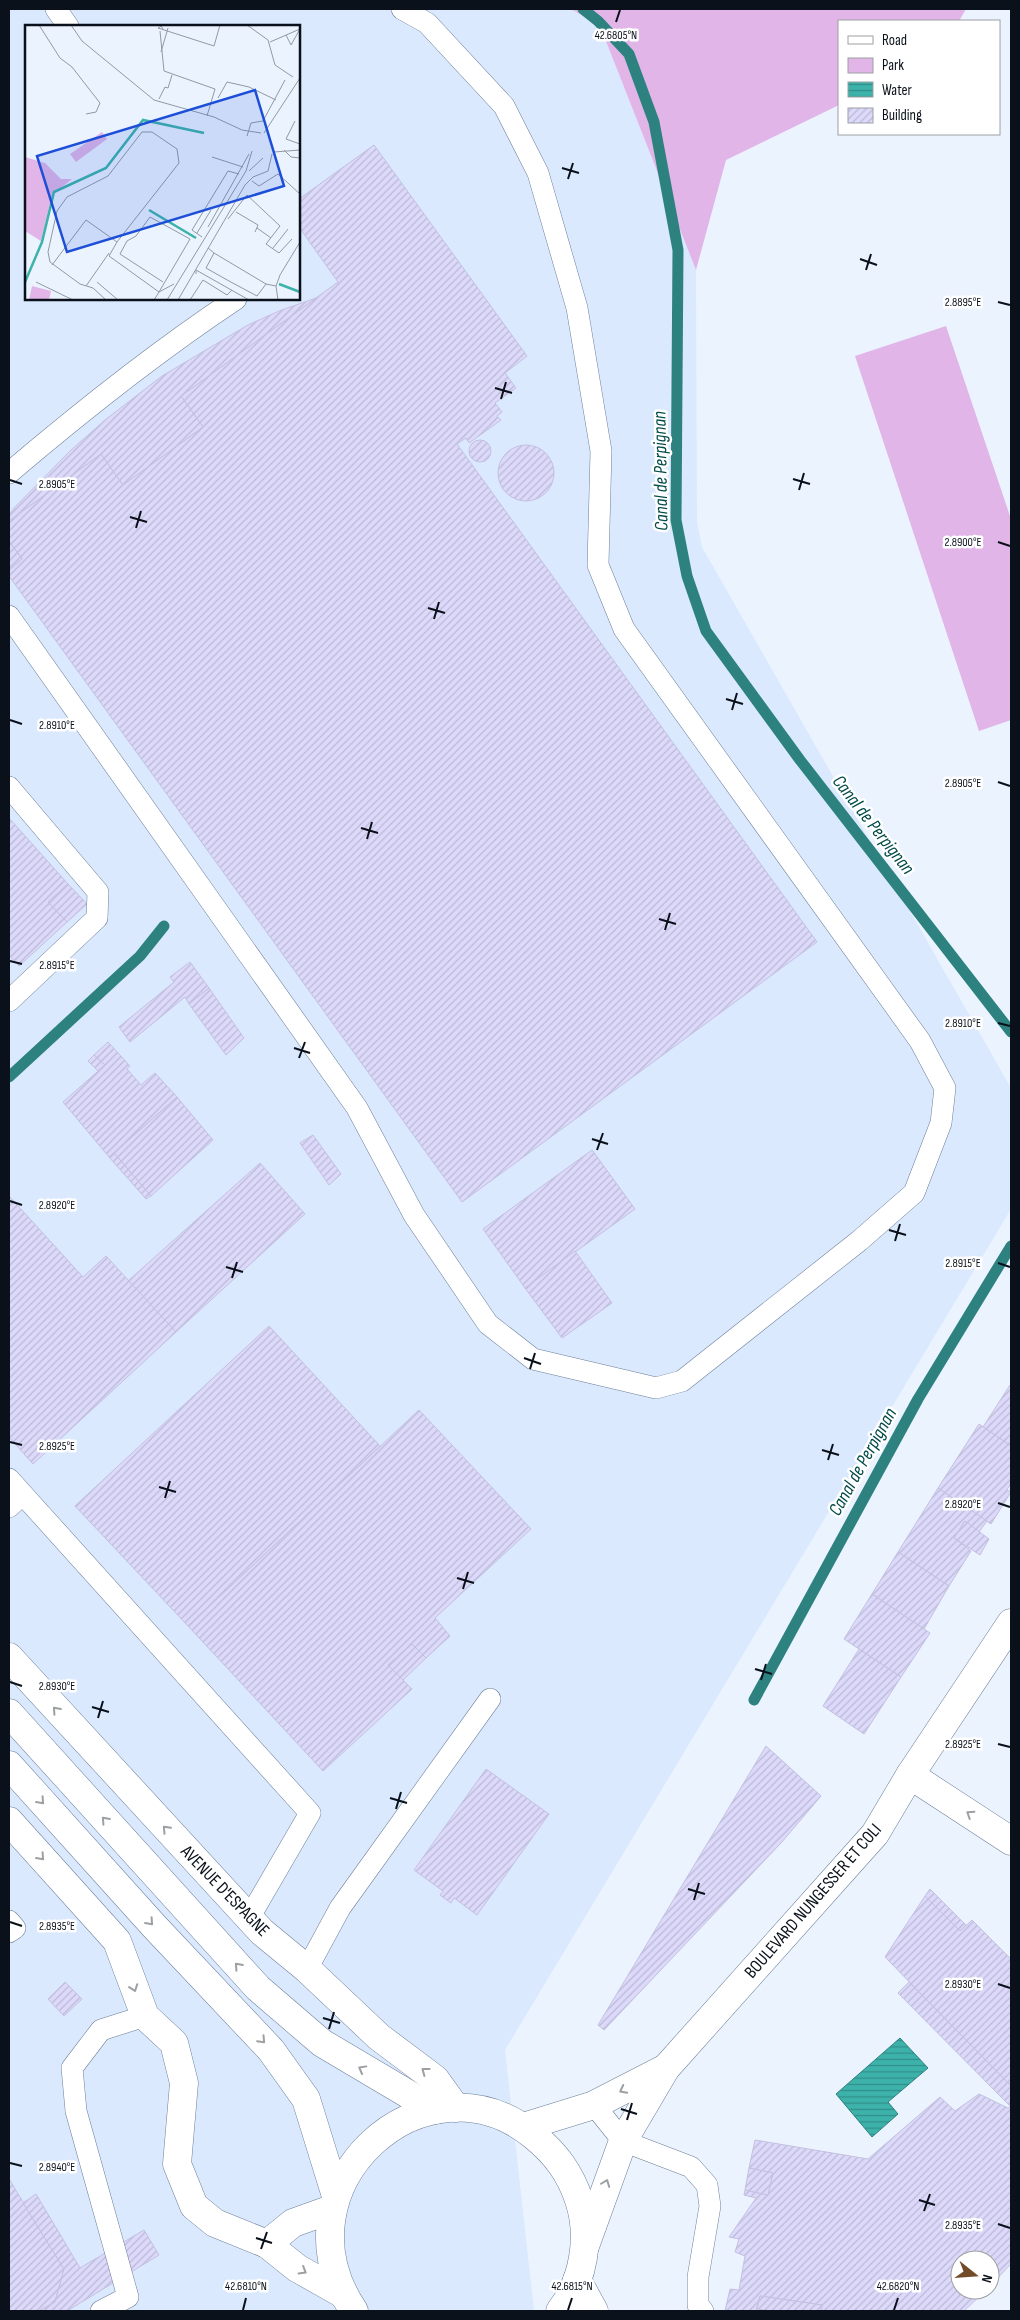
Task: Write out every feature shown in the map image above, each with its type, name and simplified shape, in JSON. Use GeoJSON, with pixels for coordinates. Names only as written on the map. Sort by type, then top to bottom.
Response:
{"type":"FeatureCollection","features":[{"type":"Feature","properties":{"kind":"street","name":"BOULEVARD NUNGESSER ET COLI"},"geometry":{"type":"LineString","coordinates":[[585,2246],[623,2141],[666,2068],[876,1834],[910,1775],[1011,1622]]}},
{"type":"Feature","properties":{"kind":"street","name":"AVENUE D'ESPAGNE"},"geometry":{"type":"LineString","coordinates":[[9,1657],[262,1932],[307,1969],[379,2037],[435,2079],[446,2109]]}},
{"type":"Feature","properties":{"kind":"street"},"geometry":{"type":"LineString","coordinates":[[9,1714],[258,1988],[322,2043],[446,2109]]}},
{"type":"Feature","properties":{"kind":"street"},"geometry":{"type":"LineString","coordinates":[[9,1765],[154,1926],[271,2050],[306,2099],[334,2203]]}},
{"type":"Feature","properties":{"kind":"street"},"geometry":{"type":"LineString","coordinates":[[910,1775],[1011,1841]]}},
{"type":"Feature","properties":{"kind":"street"},"geometry":{"type":"LineString","coordinates":[[9,1821],[117,1941],[145,2016],[174,2043],[184,2083],[177,2164],[194,2206],[215,2223],[268,2244],[297,2268],[348,2303]]}},
{"type":"Feature","properties":{"kind":"street","name":"BOULEVARD NUNGESSER ET COLI"},"geometry":{"type":"LineString","coordinates":[[523,2127],[594,2105],[666,2068]]}},
{"type":"Feature","properties":{"kind":"street"},"geometry":{"type":"LineString","coordinates":[[348,2303],[333,2267],[329,2238],[334,2203],[351,2165],[374,2139],[403,2121],[446,2109],[481,2110],[505,2117],[523,2127],[550,2149],[571,2177],[582,2211],[585,2246],[578,2280],[560,2311]]}},
{"type":"Feature","properties":{"kind":"street"},"geometry":{"type":"LineString","coordinates":[[268,2244],[293,2223],[334,2203]]}},
{"type":"Feature","properties":{"kind":"street"},"geometry":{"type":"LineString","coordinates":[[578,2280],[594,2311]]}},
{"type":"Feature","properties":{"kind":"lane"},"geometry":{"type":"LineString","coordinates":[[56,9],[67,25]]}},
{"type":"Feature","properties":{"kind":"lane"},"geometry":{"type":"LineString","coordinates":[[9,616],[357,1108],[414,1215],[488,1324],[533,1359],[656,1388],[682,1381],[859,1240],[914,1193],[941,1123],[945,1088],[920,1040],[624,629],[598,565],[600,451],[577,308],[538,173],[504,106],[427,22],[402,9]]}},
{"type":"Feature","properties":{"kind":"lane"},"geometry":{"type":"LineString","coordinates":[[9,472],[92,402],[182,335],[234,300]]}},
{"type":"Feature","properties":{"kind":"lane"},"geometry":{"type":"LineString","coordinates":[[9,787],[98,892],[97,918],[9,1001]]}},
{"type":"Feature","properties":{"kind":"lane"},"geometry":{"type":"LineString","coordinates":[[13,1494],[310,1813],[249,1918]]}},
{"type":"Feature","properties":{"kind":"lane"},"geometry":{"type":"LineString","coordinates":[[307,1969],[340,1908],[490,1699]]}},
{"type":"Feature","properties":{"kind":"lane"},"geometry":{"type":"LineString","coordinates":[[9,1921],[15,1928],[9,1932]]}},
{"type":"Feature","properties":{"kind":"lane"},"geometry":{"type":"LineString","coordinates":[[101,2311],[128,2296],[76,2110],[72,2068],[101,2030],[145,2016]]}},
{"type":"Feature","properties":{"kind":"lane"},"geometry":{"type":"LineString","coordinates":[[594,2105],[623,2141],[691,2167],[707,2185],[710,2206],[698,2277],[698,2305],[704,2311]]}},
{"type":"Feature","properties":{"kind":"shaded area"},"geometry":{"type":"Polygon","coordinates":[[[9,9],[571,9],[600,26],[696,270],[697,522],[702,547],[1011,1088],[1011,1209],[505,2050],[534,2311],[9,2311],[9,9]]]}},
{"type":"Feature","properties":{"kind":"green space"},"geometry":{"type":"Polygon","coordinates":[[[571,9],[966,9],[960,20],[838,20],[838,105],[726,160],[696,270],[600,26],[571,9]]]}},
{"type":"Feature","properties":{"kind":"green space"},"geometry":{"type":"Polygon","coordinates":[[[946,326],[1011,519],[1011,720],[979,731],[855,356],[946,326]]]}},
{"type":"Feature","properties":{"kind":"water"},"geometry":{"type":"Polygon","coordinates":[[[900,2038],[928,2068],[888,2102],[898,2114],[872,2137],[836,2094],[900,2038]]]}},
{"type":"Feature","properties":{"kind":"building"},"geometry":{"type":"Polygon","coordinates":[[[374,145],[527,356],[505,373],[516,388],[495,403],[502,412],[497,416],[501,420],[469,443],[466,438],[457,444],[817,942],[462,1202],[9,576],[9,570],[22,559],[9,541],[9,521],[101,454],[123,485],[203,427],[181,396],[338,282],[300,228],[300,198],[374,145]]]}},
{"type":"Feature","properties":{"kind":"building"},"geometry":{"type":"Polygon","coordinates":[[[316,298],[181,396],[203,427],[123,485],[101,454],[9,521],[9,515],[14,508],[70,451],[105,420],[162,376],[248,325],[279,311],[316,298]]]}},
{"type":"Feature","properties":{"kind":"building"},"geometry":{"type":"Polygon","coordinates":[[[480,440],[488,443],[491,451],[488,459],[480,462],[472,459],[469,451],[472,443],[480,440]]]}},
{"type":"Feature","properties":{"kind":"building"},"geometry":{"type":"Polygon","coordinates":[[[526,445],[537,447],[546,453],[552,462],[554,473],[552,484],[546,493],[537,499],[526,501],[515,499],[506,493],[500,484],[498,473],[500,462],[506,453],[515,447],[526,445]]]}},
{"type":"Feature","properties":{"kind":"building"},"geometry":{"type":"Polygon","coordinates":[[[9,541],[22,559],[9,570],[9,541]]]}},
{"type":"Feature","properties":{"kind":"building"},"geometry":{"type":"Polygon","coordinates":[[[9,818],[68,884],[48,902],[67,922],[19,966],[9,955],[9,818]]]}},
{"type":"Feature","properties":{"kind":"building"},"geometry":{"type":"Polygon","coordinates":[[[68,884],[87,904],[67,922],[48,902],[68,884]]]}},
{"type":"Feature","properties":{"kind":"building"},"geometry":{"type":"Polygon","coordinates":[[[190,962],[209,988],[189,1004],[185,997],[130,1042],[119,1027],[174,982],[170,977],[190,962]]]}},
{"type":"Feature","properties":{"kind":"building"},"geometry":{"type":"Polygon","coordinates":[[[209,988],[244,1038],[226,1055],[189,1004],[209,988]]]}},
{"type":"Feature","properties":{"kind":"building"},"geometry":{"type":"Polygon","coordinates":[[[108,1042],[130,1066],[127,1069],[141,1085],[155,1073],[177,1097],[109,1157],[63,1102],[105,1065],[94,1055],[108,1042]]]}},
{"type":"Feature","properties":{"kind":"building"},"geometry":{"type":"Polygon","coordinates":[[[94,1055],[105,1065],[98,1071],[88,1061],[94,1055]]]}},
{"type":"Feature","properties":{"kind":"building"},"geometry":{"type":"Polygon","coordinates":[[[177,1097],[213,1140],[151,1196],[114,1153],[177,1097]]]}},
{"type":"Feature","properties":{"kind":"building"},"geometry":{"type":"Polygon","coordinates":[[[313,1135],[341,1174],[329,1185],[300,1143],[313,1135]]]}},
{"type":"Feature","properties":{"kind":"building"},"geometry":{"type":"Polygon","coordinates":[[[592,1150],[635,1209],[525,1288],[483,1229],[592,1150]]]}},
{"type":"Feature","properties":{"kind":"building"},"geometry":{"type":"Polygon","coordinates":[[[114,1153],[151,1196],[146,1199],[109,1157],[114,1153]]]}},
{"type":"Feature","properties":{"kind":"building"},"geometry":{"type":"Polygon","coordinates":[[[260,1163],[305,1214],[176,1332],[128,1281],[260,1163]]]}},
{"type":"Feature","properties":{"kind":"building"},"geometry":{"type":"Polygon","coordinates":[[[9,1196],[83,1277],[106,1256],[176,1332],[33,1464],[9,1437],[9,1196]]]}},
{"type":"Feature","properties":{"kind":"building"},"geometry":{"type":"Polygon","coordinates":[[[575,1251],[612,1303],[562,1338],[525,1288],[575,1251]]]}},
{"type":"Feature","properties":{"kind":"building"},"geometry":{"type":"Polygon","coordinates":[[[269,1326],[380,1446],[188,1626],[75,1506],[269,1326]]]}},
{"type":"Feature","properties":{"kind":"building"},"geometry":{"type":"Polygon","coordinates":[[[1011,1386],[1011,1446],[983,1427],[1011,1386]]]}},
{"type":"Feature","properties":{"kind":"building"},"geometry":{"type":"Polygon","coordinates":[[[419,1410],[531,1529],[435,1618],[450,1636],[426,1658],[412,1644],[388,1665],[412,1689],[323,1771],[188,1626],[419,1410]]]}},
{"type":"Feature","properties":{"kind":"building"},"geometry":{"type":"Polygon","coordinates":[[[979,1424],[1011,1446],[1011,1483],[1007,1490],[1011,1492],[991,1524],[938,1488],[979,1424]]]}},
{"type":"Feature","properties":{"kind":"building"},"geometry":{"type":"Polygon","coordinates":[[[938,1488],[987,1521],[979,1532],[965,1521],[954,1538],[971,1551],[949,1586],[898,1552],[938,1488]]]}},
{"type":"Feature","properties":{"kind":"building"},"geometry":{"type":"Polygon","coordinates":[[[965,1521],[989,1539],[980,1555],[954,1538],[965,1521]]]}},
{"type":"Feature","properties":{"kind":"building"},"geometry":{"type":"Polygon","coordinates":[[[898,1552],[949,1586],[924,1629],[872,1594],[898,1552]]]}},
{"type":"Feature","properties":{"kind":"building"},"geometry":{"type":"Polygon","coordinates":[[[872,1594],[930,1633],[901,1677],[844,1639],[872,1594]]]}},
{"type":"Feature","properties":{"kind":"building"},"geometry":{"type":"Polygon","coordinates":[[[412,1644],[426,1658],[403,1680],[388,1665],[412,1644]]]}},
{"type":"Feature","properties":{"kind":"building"},"geometry":{"type":"Polygon","coordinates":[[[859,1649],[901,1677],[864,1734],[823,1706],[859,1649]]]}},
{"type":"Feature","properties":{"kind":"building"},"geometry":{"type":"Polygon","coordinates":[[[766,1746],[821,1796],[781,1843],[604,2030],[598,2025],[766,1746]]]}},
{"type":"Feature","properties":{"kind":"building"},"geometry":{"type":"Polygon","coordinates":[[[486,1769],[549,1814],[477,1915],[454,1898],[451,1903],[444,1898],[440,1895],[443,1891],[414,1870],[486,1769]]]}},
{"type":"Feature","properties":{"kind":"building"},"geometry":{"type":"Polygon","coordinates":[[[930,1889],[966,1925],[960,1931],[925,1896],[930,1889]]]}},
{"type":"Feature","properties":{"kind":"building"},"geometry":{"type":"Polygon","coordinates":[[[925,1896],[960,1931],[972,1920],[1011,1959],[1011,2086],[885,1957],[925,1896]]]}},
{"type":"Feature","properties":{"kind":"building"},"geometry":{"type":"Polygon","coordinates":[[[65,1982],[82,1999],[64,2016],[48,1999],[65,1982]]]}},
{"type":"Feature","properties":{"kind":"building"},"geometry":{"type":"Polygon","coordinates":[[[909,1982],[1011,2086],[1010,2106],[898,1993],[909,1982]]]}},
{"type":"Feature","properties":{"kind":"building"},"geometry":{"type":"Polygon","coordinates":[[[979,2094],[1008,2108],[1011,2106],[1011,2264],[1000,2276],[1000,2250],[950,2250],[950,2300],[976,2300],[964,2311],[821,2311],[822,2305],[760,2296],[756,2311],[725,2311],[730,2289],[739,2290],[745,2256],[735,2252],[739,2239],[729,2237],[756,2198],[744,2195],[745,2190],[768,2195],[773,2173],[749,2168],[755,2140],[868,2159],[940,2097],[955,2111],[979,2094]]]}},
{"type":"Feature","properties":{"kind":"building"},"geometry":{"type":"Polygon","coordinates":[[[749,2168],[773,2173],[768,2195],[745,2190],[749,2168]]]}},
{"type":"Feature","properties":{"kind":"building"},"geometry":{"type":"Polygon","coordinates":[[[9,2179],[64,2269],[55,2302],[39,2311],[9,2311],[9,2179]]]}},
{"type":"Feature","properties":{"kind":"building"},"geometry":{"type":"Polygon","coordinates":[[[36,2194],[80,2268],[144,2230],[159,2255],[67,2311],[39,2311],[55,2302],[64,2269],[23,2203],[36,2194]]]}},
{"type":"Feature","properties":{"kind":"building"},"geometry":{"type":"Polygon","coordinates":[[[760,2296],[822,2305],[821,2311],[771,2311],[757,2309],[760,2296]]]}},
{"type":"Feature","properties":{"kind":"waterway","name":"Canal de Perpignan"},"geometry":{"type":"LineString","coordinates":[[583,9],[598,21],[629,54],[654,122],[678,250],[676,520],[687,576],[706,631],[800,760],[1011,1032]]}},
{"type":"Feature","properties":{"kind":"waterway"},"geometry":{"type":"LineString","coordinates":[[9,1077],[140,956],[164,926]]}},
{"type":"Feature","properties":{"kind":"waterway","name":"Canal de Perpignan"},"geometry":{"type":"LineString","coordinates":[[754,1700],[918,1399],[1011,1246]]}}]}
